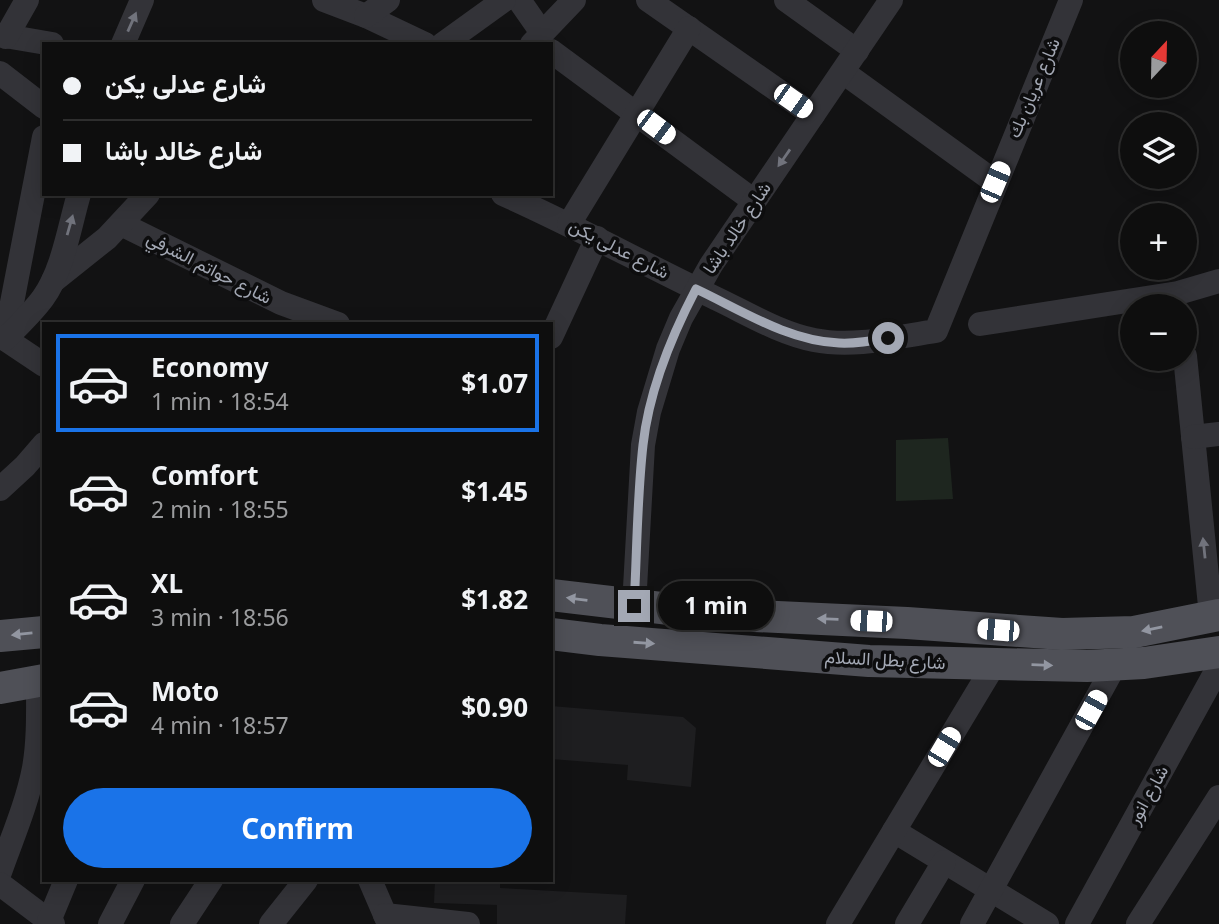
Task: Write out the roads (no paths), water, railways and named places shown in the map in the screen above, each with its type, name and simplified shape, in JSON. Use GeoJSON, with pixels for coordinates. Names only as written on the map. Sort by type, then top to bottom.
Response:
{"type":"FeatureCollection","features":[{"type":"Feature","properties":{"kind":"main road"},"geometry":{"type":"LineString","coordinates":[[553,595],[712,614],[906,622],[1101,635],[1134,632],[1215,615]]}},
{"type":"Feature","properties":{"kind":"main road"},"geometry":{"type":"LineString","coordinates":[[869,661],[875,637],[871,621]]}},
{"type":"Feature","properties":{"kind":"main road"},"geometry":{"type":"LineString","coordinates":[[906,622],[902,631],[902,648],[910,663]]}},
{"type":"Feature","properties":{"kind":"main road"},"geometry":{"type":"LineString","coordinates":[[0,636],[42,632]]}},
{"type":"Feature","properties":{"kind":"main road","name":"شارع بطل السلام"},"geometry":{"type":"LineString","coordinates":[[553,634],[910,663],[1115,666],[1219,652]]}},
{"type":"Feature","properties":{"kind":"main road"},"geometry":{"type":"LineString","coordinates":[[0,688],[41,680]]}},
{"type":"Feature","properties":{"kind":"street"},"geometry":{"type":"LineString","coordinates":[[27,0],[2,37],[42,43]]}},
{"type":"Feature","properties":{"kind":"street"},"geometry":{"type":"LineString","coordinates":[[124,42],[142,0]]}},
{"type":"Feature","properties":{"kind":"street"},"geometry":{"type":"LineString","coordinates":[[324,0],[421,42]]}},
{"type":"Feature","properties":{"kind":"street"},"geometry":{"type":"LineString","coordinates":[[366,16],[388,0]]}},
{"type":"Feature","properties":{"kind":"street"},"geometry":{"type":"LineString","coordinates":[[446,42],[504,0]]}},
{"type":"Feature","properties":{"kind":"street"},"geometry":{"type":"LineString","coordinates":[[519,0],[540,42],[574,0]]}},
{"type":"Feature","properties":{"kind":"street"},"geometry":{"type":"LineString","coordinates":[[648,0],[813,115]]}},
{"type":"Feature","properties":{"kind":"street"},"geometry":{"type":"LineString","coordinates":[[786,0],[850,61],[995,182]]}},
{"type":"Feature","properties":{"kind":"street","name":"شارع خالد باشا"},"geometry":{"type":"LineString","coordinates":[[634,606],[643,445],[649,412],[668,349],[696,289],[891,0]]}},
{"type":"Feature","properties":{"kind":"street","name":"شارع عريان بك"},"geometry":{"type":"LineString","coordinates":[[936,331],[1071,0]]}},
{"type":"Feature","properties":{"kind":"street"},"geometry":{"type":"LineString","coordinates":[[569,224],[689,28]]}},
{"type":"Feature","properties":{"kind":"street"},"geometry":{"type":"LineString","coordinates":[[553,52],[754,201]]}},
{"type":"Feature","properties":{"kind":"street"},"geometry":{"type":"LineString","coordinates":[[0,73],[42,105]]}},
{"type":"Feature","properties":{"kind":"street"},"geometry":{"type":"LineString","coordinates":[[3,342],[42,147]]}},
{"type":"Feature","properties":{"kind":"street"},"geometry":{"type":"LineString","coordinates":[[3,342],[42,299],[52,281],[78,196]]}},
{"type":"Feature","properties":{"kind":"street"},"geometry":{"type":"LineString","coordinates":[[52,281],[121,224],[146,196]]}},
{"type":"Feature","properties":{"kind":"street","name":"شارع عدلى يكن"},"geometry":{"type":"LineString","coordinates":[[507,196],[790,333],[839,343],[936,331]]}},
{"type":"Feature","properties":{"kind":"street","name":"شارع حواتم الشرفي"},"geometry":{"type":"LineString","coordinates":[[121,224],[282,314],[327,322]]}},
{"type":"Feature","properties":{"kind":"street"},"geometry":{"type":"LineString","coordinates":[[553,333],[597,238]]}},
{"type":"Feature","properties":{"kind":"street"},"geometry":{"type":"LineString","coordinates":[[1192,294],[1219,281]]}},
{"type":"Feature","properties":{"kind":"street"},"geometry":{"type":"LineString","coordinates":[[979,324],[1120,307]]}},
{"type":"Feature","properties":{"kind":"street"},"geometry":{"type":"LineString","coordinates":[[3,342],[42,364]]}},
{"type":"Feature","properties":{"kind":"street"},"geometry":{"type":"LineString","coordinates":[[1186,371],[1215,615]]}},
{"type":"Feature","properties":{"kind":"street"},"geometry":{"type":"LineString","coordinates":[[1193,437],[1219,434]]}},
{"type":"Feature","properties":{"kind":"street"},"geometry":{"type":"LineString","coordinates":[[0,489],[42,446]]}},
{"type":"Feature","properties":{"kind":"street"},"geometry":{"type":"LineString","coordinates":[[838,924],[995,663]]}},
{"type":"Feature","properties":{"kind":"street"},"geometry":{"type":"LineString","coordinates":[[972,924],[1115,666]]}},
{"type":"Feature","properties":{"kind":"street","name":"شارع انور"},"geometry":{"type":"LineString","coordinates":[[1077,924],[1219,666]]}},
{"type":"Feature","properties":{"kind":"street"},"geometry":{"type":"LineString","coordinates":[[0,872],[23,809],[33,769],[41,680]]}},
{"type":"Feature","properties":{"kind":"street"},"geometry":{"type":"LineString","coordinates":[[1138,924],[1219,797]]}},
{"type":"Feature","properties":{"kind":"street"},"geometry":{"type":"LineString","coordinates":[[894,831],[1046,924]]}},
{"type":"Feature","properties":{"kind":"street"},"geometry":{"type":"LineString","coordinates":[[907,924],[944,862]]}},
{"type":"Feature","properties":{"kind":"street"},"geometry":{"type":"LineString","coordinates":[[0,884],[51,923],[65,882]]}},
{"type":"Feature","properties":{"kind":"street"},"geometry":{"type":"LineString","coordinates":[[110,924],[131,882]]}},
{"type":"Feature","properties":{"kind":"street"},"geometry":{"type":"LineString","coordinates":[[181,924],[210,882]]}},
{"type":"Feature","properties":{"kind":"street"},"geometry":{"type":"LineString","coordinates":[[271,924],[304,882]]}},
{"type":"Feature","properties":{"kind":"street"},"geometry":{"type":"LineString","coordinates":[[371,882],[387,919],[468,924]]}}]}
